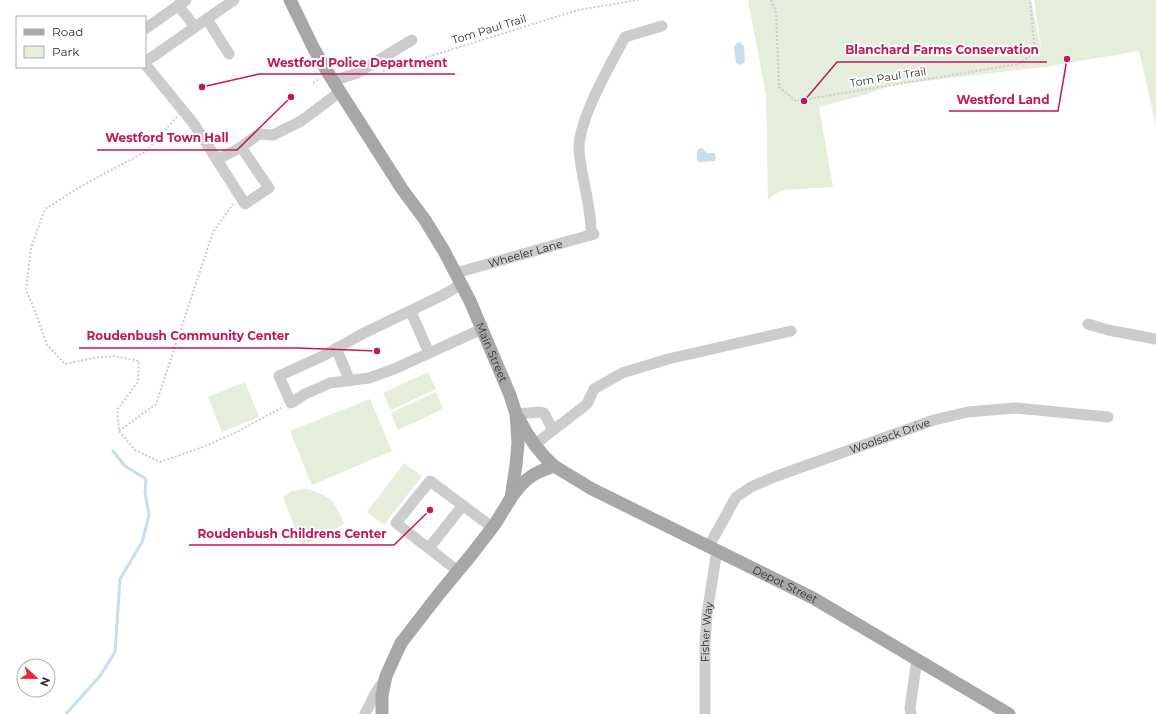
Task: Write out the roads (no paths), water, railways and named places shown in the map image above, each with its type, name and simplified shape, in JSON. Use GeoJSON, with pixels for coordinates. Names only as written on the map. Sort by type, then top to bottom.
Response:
{"type":"FeatureCollection","features":[{"type":"Feature","properties":{"kind":"main road","name":"Main Street"},"geometry":{"type":"LineString","coordinates":[[290,0],[314,49],[337,87],[402,189],[425,220],[444,251],[459,279],[482,329],[510,395],[516,414],[518,443],[511,498],[492,528],[401,643],[386,676],[382,694],[382,714]]}},
{"type":"Feature","properties":{"kind":"main road","name":"Depot Street"},"geometry":{"type":"LineString","coordinates":[[516,414],[529,439],[542,456],[554,466],[592,490],[813,598],[1009,714]]}},
{"type":"Feature","properties":{"kind":"main road"},"geometry":{"type":"LineString","coordinates":[[511,498],[523,482],[536,473],[554,466]]}},
{"type":"Feature","properties":{"kind":"street"},"geometry":{"type":"LineString","coordinates":[[146,62],[234,0]]}},
{"type":"Feature","properties":{"kind":"street"},"geometry":{"type":"LineString","coordinates":[[146,28],[182,3],[195,27]]}},
{"type":"Feature","properties":{"kind":"street"},"geometry":{"type":"LineString","coordinates":[[207,19],[228,54]]}},
{"type":"Feature","properties":{"kind":"street","name":"Wheeler Lane"},"geometry":{"type":"LineString","coordinates":[[350,380],[330,383],[305,394],[291,403],[280,376],[362,334],[411,312],[459,279],[593,234],[579,148],[580,135],[586,117],[607,70],[625,37],[662,26]]}},
{"type":"Feature","properties":{"kind":"street"},"geometry":{"type":"LineString","coordinates":[[217,160],[258,134],[273,135],[301,121],[337,87],[412,40]]}},
{"type":"Feature","properties":{"kind":"street"},"geometry":{"type":"LineString","coordinates":[[146,64],[194,124],[246,204],[269,188],[241,146]]}},
{"type":"Feature","properties":{"kind":"street"},"geometry":{"type":"LineString","coordinates":[[411,312],[429,353]]}},
{"type":"Feature","properties":{"kind":"street"},"geometry":{"type":"LineString","coordinates":[[1088,324],[1108,330],[1156,339]]}},
{"type":"Feature","properties":{"kind":"street"},"geometry":{"type":"LineString","coordinates":[[336,348],[350,380],[369,378],[394,369],[482,329]]}},
{"type":"Feature","properties":{"kind":"street"},"geometry":{"type":"LineString","coordinates":[[534,445],[587,404],[594,389],[622,373],[668,359],[791,331]]}},
{"type":"Feature","properties":{"kind":"street","name":"Woolsack Drive"},"geometry":{"type":"LineString","coordinates":[[713,548],[736,497],[751,487],[774,477],[934,420],[968,412],[1015,408],[1108,417]]}},
{"type":"Feature","properties":{"kind":"street"},"geometry":{"type":"LineString","coordinates":[[516,414],[544,413],[553,430]]}},
{"type":"Feature","properties":{"kind":"street"},"geometry":{"type":"LineString","coordinates":[[458,571],[396,523],[430,481],[492,528]]}},
{"type":"Feature","properties":{"kind":"street"},"geometry":{"type":"LineString","coordinates":[[429,548],[462,506]]}},
{"type":"Feature","properties":{"kind":"street","name":"Fisher Way"},"geometry":{"type":"LineString","coordinates":[[705,714],[706,621],[713,548]]}},
{"type":"Feature","properties":{"kind":"street"},"geometry":{"type":"LineString","coordinates":[[911,714],[910,708],[917,659]]}},
{"type":"Feature","properties":{"kind":"street"},"geometry":{"type":"LineString","coordinates":[[365,714],[386,676]]}},
{"type":"Feature","properties":{"kind":"water"},"geometry":{"type":"Polygon","coordinates":[[[741,42],[744,46],[745,62],[740,65],[736,63],[734,46],[741,42]]]}},
{"type":"Feature","properties":{"kind":"water"},"geometry":{"type":"Polygon","coordinates":[[[700,148],[707,153],[714,153],[716,157],[715,161],[699,162],[697,160],[697,151],[700,148]]]}},
{"type":"Feature","properties":{"kind":"waterway"},"geometry":{"type":"LineString","coordinates":[[66,714],[100,676],[115,652],[120,579],[142,542],[149,515],[145,492],[146,479],[125,466],[113,451]]}},
{"type":"Feature","properties":{"kind":"place","name":"Westford Land"},"geometry":{"type":"Point","coordinates":[1067,59]}},
{"type":"Feature","properties":{"kind":"place","name":"Westford Police Department"},"geometry":{"type":"Point","coordinates":[202,87]}},
{"type":"Feature","properties":{"kind":"place","name":"Westford Town Hall"},"geometry":{"type":"Point","coordinates":[291,97]}},
{"type":"Feature","properties":{"kind":"place","name":"Blanchard Farms Conservation"},"geometry":{"type":"Point","coordinates":[804,101]}},
{"type":"Feature","properties":{"kind":"place","name":"Roudenbush Community Center"},"geometry":{"type":"Point","coordinates":[377,351]}},
{"type":"Feature","properties":{"kind":"place","name":"Roudenbush Childrens Center"},"geometry":{"type":"Point","coordinates":[430,510]}}]}
